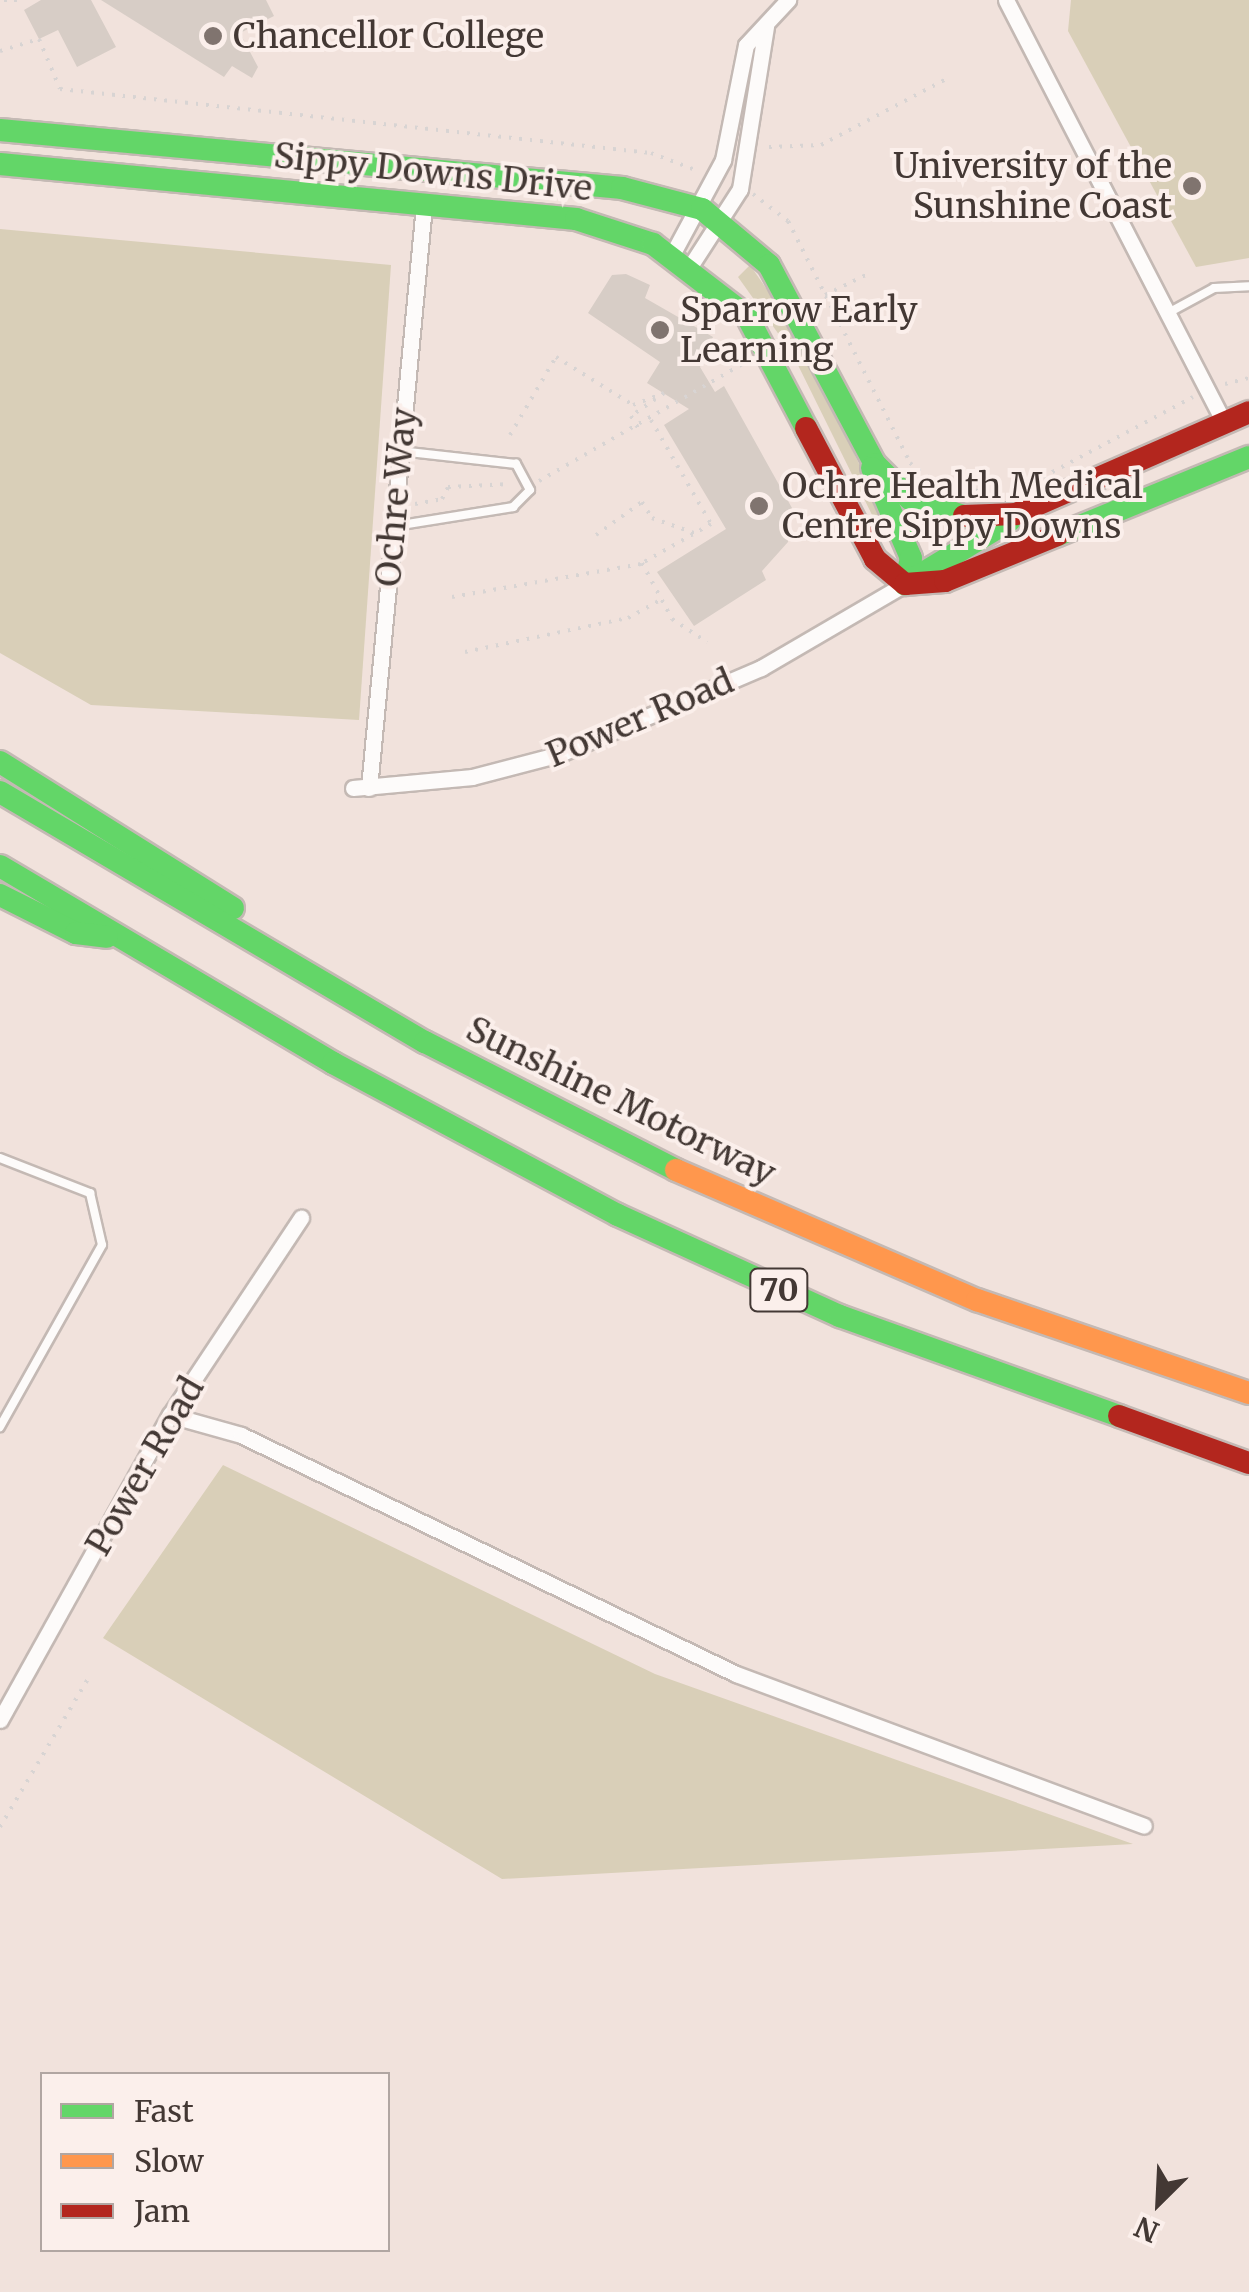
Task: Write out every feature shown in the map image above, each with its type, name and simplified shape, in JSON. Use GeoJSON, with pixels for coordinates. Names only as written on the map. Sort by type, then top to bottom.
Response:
{"type":"FeatureCollection","features":[{"type":"Feature","properties":{"kind":"main road","name":"Sippy Downs Drive"},"geometry":{"type":"LineString","coordinates":[[0,130],[622,188],[702,209],[724,222],[789,297],[866,452],[902,492],[938,513],[976,519],[1028,510],[1223,420],[1249,412]]}},
{"type":"Feature","properties":{"kind":"main road","name":"Sippy Downs Drive"},"geometry":{"type":"LineString","coordinates":[[0,164],[576,219],[682,259],[736,304],[768,350],[874,559],[905,584]]}},
{"type":"Feature","properties":{"kind":"main road"},"geometry":{"type":"LineString","coordinates":[[866,452],[912,558],[905,584]]}},
{"type":"Feature","properties":{"kind":"main road"},"geometry":{"type":"LineString","coordinates":[[905,584],[945,581],[1249,457]]}},
{"type":"Feature","properties":{"kind":"main road"},"geometry":{"type":"LineString","coordinates":[[905,584],[1028,510]]}},
{"type":"Feature","properties":{"kind":"main road"},"geometry":{"type":"LineString","coordinates":[[0,762],[324,966],[337,991]]}},
{"type":"Feature","properties":{"kind":"main road","name":"Sunshine Motorway"},"geometry":{"type":"LineString","coordinates":[[0,792],[337,991],[752,1206],[976,1300],[1249,1393]]}},
{"type":"Feature","properties":{"kind":"main road","name":"70"},"geometry":{"type":"LineString","coordinates":[[0,866],[481,1145],[716,1262],[967,1365],[1249,1463]]}},
{"type":"Feature","properties":{"kind":"main road"},"geometry":{"type":"LineString","coordinates":[[0,895],[76,933],[123,939]]}},
{"type":"Feature","properties":{"kind":"street"},"geometry":{"type":"LineString","coordinates":[[682,259],[723,160],[739,62],[788,0]]}},
{"type":"Feature","properties":{"kind":"street"},"geometry":{"type":"LineString","coordinates":[[1006,0],[1223,420]]}},
{"type":"Feature","properties":{"kind":"street"},"geometry":{"type":"LineString","coordinates":[[682,259],[724,222],[740,188],[766,26]]}},
{"type":"Feature","properties":{"kind":"street","name":"Ochre Way"},"geometry":{"type":"LineString","coordinates":[[361,788],[394,526],[424,206]]}},
{"type":"Feature","properties":{"kind":"street","name":"Power Road"},"geometry":{"type":"LineString","coordinates":[[361,788],[488,774],[606,737],[850,623],[905,584]]}},
{"type":"Feature","properties":{"kind":"street","name":"Power Road"},"geometry":{"type":"LineString","coordinates":[[0,1720],[170,1415],[301,1218]]}},
{"type":"Feature","properties":{"kind":"street"},"geometry":{"type":"LineString","coordinates":[[170,1415],[242,1435],[736,1674],[1144,1826]]}},
{"type":"Feature","properties":{"kind":"lane"},"geometry":{"type":"LineString","coordinates":[[1168,313],[1214,288],[1249,286]]}},
{"type":"Feature","properties":{"kind":"lane"},"geometry":{"type":"LineString","coordinates":[[394,526],[513,508],[530,481],[504,460],[400,451]]}},
{"type":"Feature","properties":{"kind":"lane"},"geometry":{"type":"LineString","coordinates":[[0,1158],[90,1193],[102,1244],[0,1426]]}},
{"type":"Feature","properties":{"kind":"path"},"geometry":{"type":"LineString","coordinates":[[4,0],[20,0]]}},
{"type":"Feature","properties":{"kind":"path"},"geometry":{"type":"LineString","coordinates":[[768,148],[821,145],[950,76]]}},
{"type":"Feature","properties":{"kind":"path"},"geometry":{"type":"LineString","coordinates":[[825,296],[870,273]]}},
{"type":"Feature","properties":{"kind":"path"},"geometry":{"type":"LineString","coordinates":[[414,504],[442,500],[448,487],[552,481],[768,350]]}},
{"type":"Feature","properties":{"kind":"path"},"geometry":{"type":"LineString","coordinates":[[510,435],[556,357],[634,405],[664,393],[631,416],[638,428]]}},
{"type":"Feature","properties":{"kind":"path"},"geometry":{"type":"LineString","coordinates":[[452,597],[642,564],[711,524],[651,420]]}},
{"type":"Feature","properties":{"kind":"path"},"geometry":{"type":"LineString","coordinates":[[596,534],[642,502],[652,518],[694,533]]}},
{"type":"Feature","properties":{"kind":"path"},"geometry":{"type":"LineString","coordinates":[[642,564],[662,599],[707,642]]}},
{"type":"Feature","properties":{"kind":"path"},"geometry":{"type":"LineString","coordinates":[[465,652],[628,618],[662,599]]}},
{"type":"Feature","properties":{"kind":"path"},"geometry":{"type":"LineString","coordinates":[[0,1826],[89,1678]]}},
{"type":"Feature","properties":{"kind":"shaded area","name":"University of the Sunshine Coast"},"geometry":{"type":"Polygon","coordinates":[[[1071,0],[1249,0],[1249,258],[1196,267],[1068,31],[1071,0]]]}},
{"type":"Feature","properties":{"kind":"shaded area"},"geometry":{"type":"Polygon","coordinates":[[[0,229],[391,265],[359,720],[91,705],[0,653],[0,229]]]}},
{"type":"Feature","properties":{"kind":"shaded area"},"geometry":{"type":"Polygon","coordinates":[[[750,265],[794,329],[888,524],[879,529],[792,353],[738,277],[750,265]]]}},
{"type":"Feature","properties":{"kind":"shaded area"},"geometry":{"type":"Polygon","coordinates":[[[223,1465],[655,1674],[1133,1844],[502,1879],[103,1638],[223,1465]]]}},
{"type":"Feature","properties":{"kind":"building"},"geometry":{"type":"Polygon","coordinates":[[[41,0],[91,0],[116,47],[77,67],[58,30],[39,39],[24,10],[41,0]]]}},
{"type":"Feature","properties":{"kind":"building"},"geometry":{"type":"Polygon","coordinates":[[[101,0],[266,0],[274,16],[240,33],[258,67],[252,78],[232,66],[224,77],[101,0]]]}},
{"type":"Feature","properties":{"kind":"building","name":"Ochre Health Medical Centre Sippy Downs"},"geometry":{"type":"Polygon","coordinates":[[[626,274],[650,285],[645,298],[713,337],[700,367],[715,392],[724,386],[792,508],[788,542],[762,571],[766,580],[694,626],[657,572],[726,529],[664,425],[689,409],[647,383],[660,362],[588,313],[612,275],[626,274]]]}},
{"type":"Feature","properties":{"kind":"traffic: fast"},"geometry":{"type":"LineString","coordinates":[[0,130],[622,188],[702,209],[769,265],[875,464],[910,499],[964,516]]}},
{"type":"Feature","properties":{"kind":"traffic: fast"},"geometry":{"type":"LineString","coordinates":[[0,164],[576,219],[653,244],[747,316],[806,428]]}},
{"type":"Feature","properties":{"kind":"traffic: fast"},"geometry":{"type":"LineString","coordinates":[[1058,535],[1249,457]]}},
{"type":"Feature","properties":{"kind":"traffic: fast"},"geometry":{"type":"LineString","coordinates":[[872,468],[911,558],[905,584]]}},
{"type":"Feature","properties":{"kind":"traffic: fast"},"geometry":{"type":"LineString","coordinates":[[905,584],[1009,521]]}},
{"type":"Feature","properties":{"kind":"traffic: fast"},"geometry":{"type":"LineString","coordinates":[[0,762],[233,908]]}},
{"type":"Feature","properties":{"kind":"traffic: fast"},"geometry":{"type":"LineString","coordinates":[[0,792],[425,1042],[676,1170]]}},
{"type":"Feature","properties":{"kind":"traffic: fast"},"geometry":{"type":"LineString","coordinates":[[0,866],[333,1063],[618,1215],[840,1316],[1119,1416]]}},
{"type":"Feature","properties":{"kind":"traffic: fast"},"geometry":{"type":"LineString","coordinates":[[0,895],[76,933],[107,937]]}},
{"type":"Feature","properties":{"kind":"traffic: slow"},"geometry":{"type":"LineString","coordinates":[[676,1170],[977,1300],[1249,1393]]}},
{"type":"Feature","properties":{"kind":"traffic: jam"},"geometry":{"type":"LineString","coordinates":[[964,516],[1016,514],[1249,412]]}},
{"type":"Feature","properties":{"kind":"traffic: jam"},"geometry":{"type":"LineString","coordinates":[[806,428],[875,559],[905,584],[945,581],[1058,535]]}},
{"type":"Feature","properties":{"kind":"traffic: jam"},"geometry":{"type":"LineString","coordinates":[[1119,1416],[1249,1463]]}},
{"type":"Feature","properties":{"kind":"place","name":"Chancellor College"},"geometry":{"type":"Point","coordinates":[213,36]}},
{"type":"Feature","properties":{"kind":"place","name":"University of the Sunshine Coast"},"geometry":{"type":"Point","coordinates":[1192,186]}},
{"type":"Feature","properties":{"kind":"place","name":"Sparrow Early Learning"},"geometry":{"type":"Point","coordinates":[660,330]}},
{"type":"Feature","properties":{"kind":"place","name":"Ochre Health Medical Centre Sippy Downs"},"geometry":{"type":"Point","coordinates":[759,506]}}]}
